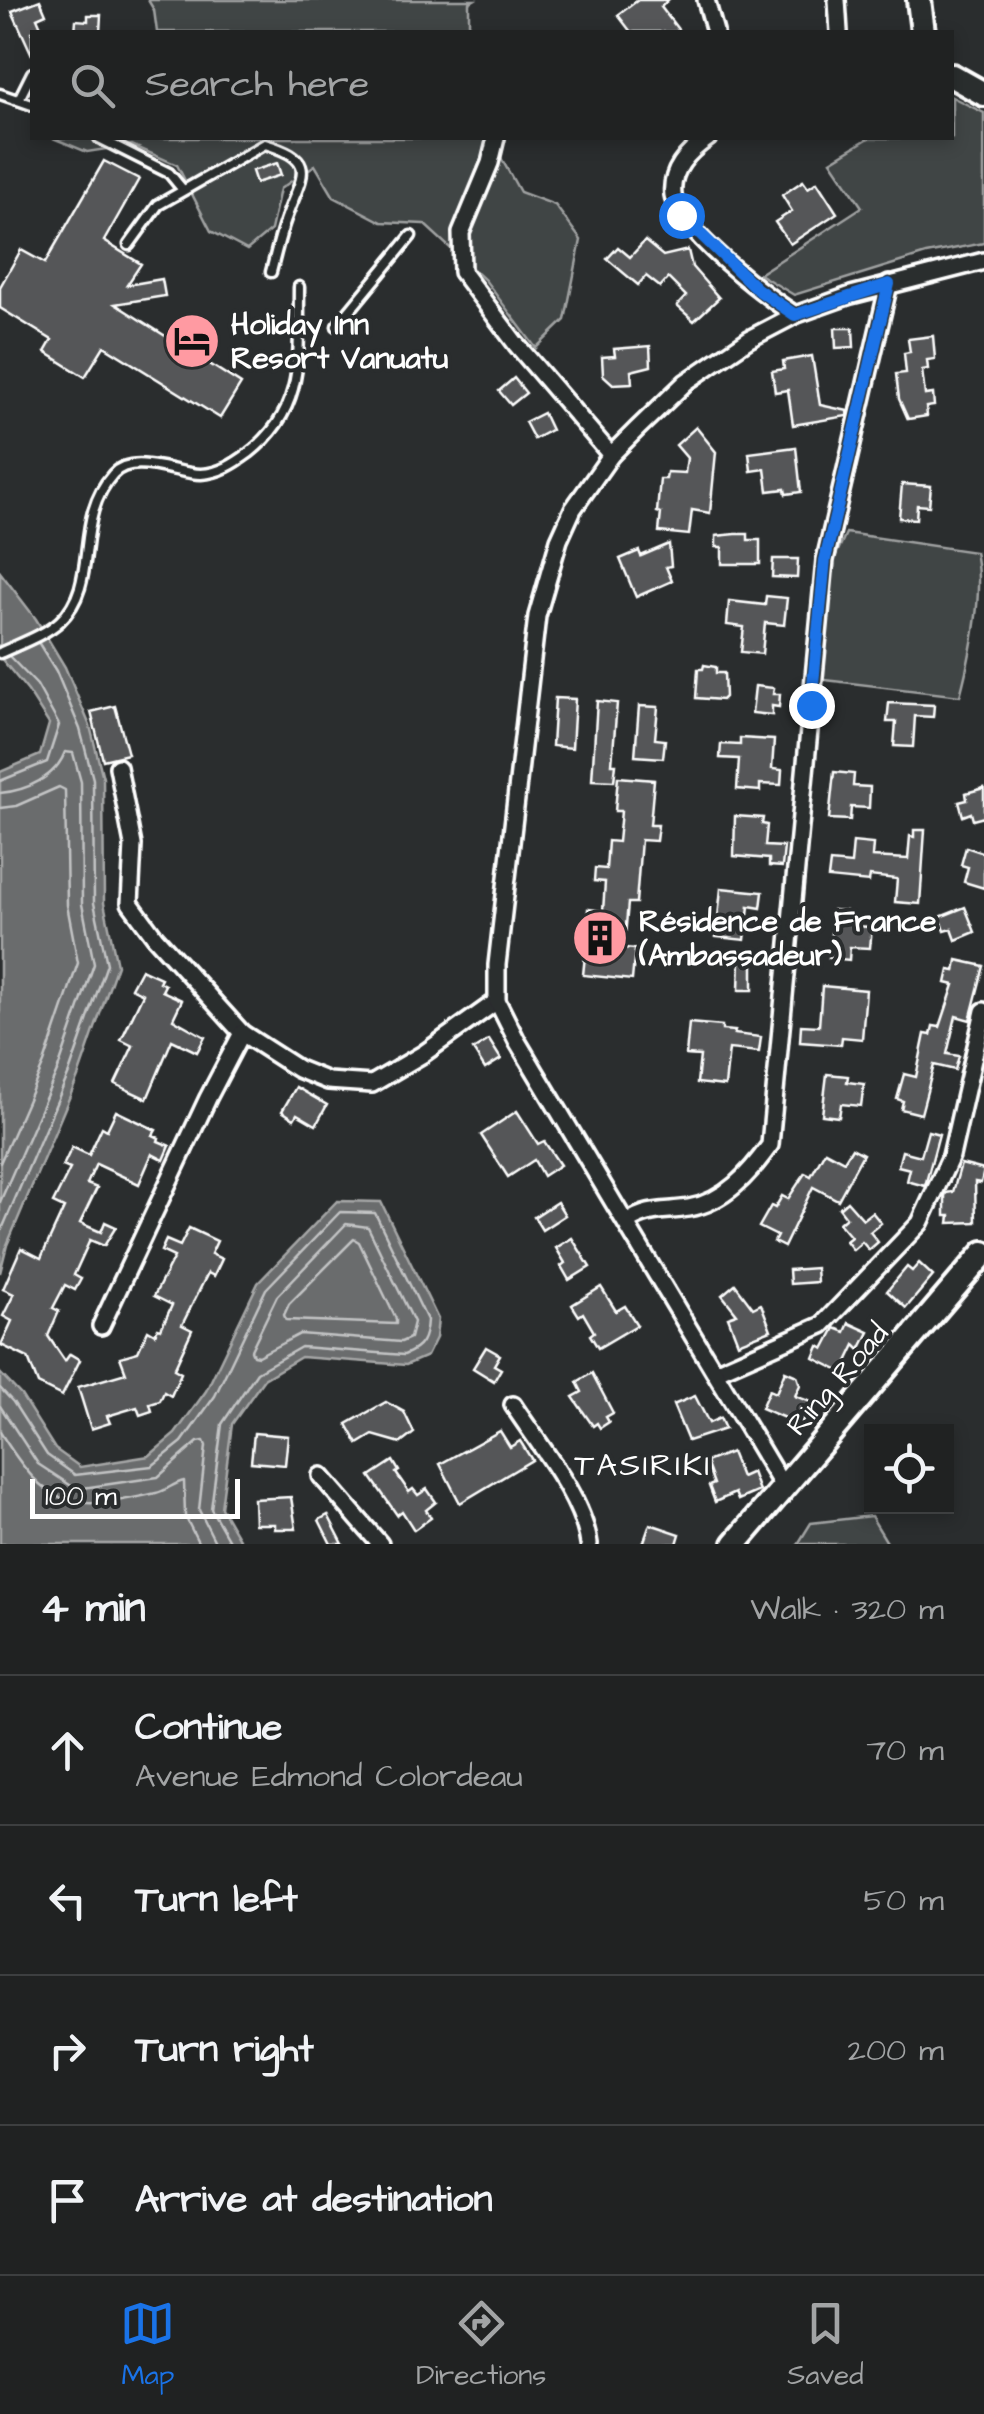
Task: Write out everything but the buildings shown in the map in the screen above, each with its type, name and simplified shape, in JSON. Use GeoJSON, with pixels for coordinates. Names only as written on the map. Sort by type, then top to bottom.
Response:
{"type":"FeatureCollection","features":[{"type":"Feature","properties":{"kind":"main road"},"geometry":{"type":"LineString","coordinates":[[919,0],[924,30]]}},
{"type":"Feature","properties":{"kind":"main road"},"geometry":{"type":"LineString","coordinates":[[954,77],[984,94]]}},
{"type":"Feature","properties":{"kind":"main road","name":"Ring Road"},"geometry":{"type":"LineString","coordinates":[[735,1544],[984,1253]]}},
{"type":"Feature","properties":{"kind":"street"},"geometry":{"type":"LineString","coordinates":[[706,0],[714,30]]}},
{"type":"Feature","properties":{"kind":"street"},"geometry":{"type":"LineString","coordinates":[[837,0],[839,30]]}},
{"type":"Feature","properties":{"kind":"street"},"geometry":{"type":"LineString","coordinates":[[496,140],[460,233],[462,272],[516,344],[611,456]]}},
{"type":"Feature","properties":{"kind":"street"},"geometry":{"type":"LineString","coordinates":[[706,140],[683,159],[674,178],[673,198],[681,215],[757,289],[795,315]]}},
{"type":"Feature","properties":{"kind":"street"},"geometry":{"type":"LineString","coordinates":[[784,1488],[628,1222],[536,1076],[498,1001],[497,965],[538,616],[558,540],[573,510],[611,456],[699,372],[795,315],[889,284],[984,261]]}},
{"type":"Feature","properties":{"kind":"street"},"geometry":{"type":"LineString","coordinates":[[628,1222],[645,1211],[692,1208],[728,1192],[754,1168],[770,1145],[825,560],[889,284]]}},
{"type":"Feature","properties":{"kind":"street"},"geometry":{"type":"LineString","coordinates":[[118,767],[132,845],[130,902],[155,937],[242,1034],[298,1069],[328,1081],[372,1084],[424,1054],[498,1001]]}},
{"type":"Feature","properties":{"kind":"street"},"geometry":{"type":"LineString","coordinates":[[717,1371],[822,1325],[920,1224],[951,1156],[984,1010]]}},
{"type":"Feature","properties":{"kind":"street"},"geometry":{"type":"LineString","coordinates":[[102,1326],[242,1034]]}},
{"type":"Feature","properties":{"kind":"street"},"geometry":{"type":"LineString","coordinates":[[513,1406],[577,1506],[589,1544]]}},
{"type":"Feature","properties":{"kind":"street"},"geometry":{"type":"LineString","coordinates":[[322,1476],[380,1544]]}},
{"type":"Feature","properties":{"kind":"lane"},"geometry":{"type":"LineString","coordinates":[[18,100],[30,77]]}},
{"type":"Feature","properties":{"kind":"lane"},"geometry":{"type":"LineString","coordinates":[[0,94],[30,104]]}},
{"type":"Feature","properties":{"kind":"lane"},"geometry":{"type":"LineString","coordinates":[[103,140],[169,173],[183,190]]}},
{"type":"Feature","properties":{"kind":"lane"},"geometry":{"type":"LineString","coordinates":[[129,245],[158,205],[265,144],[288,151],[300,164],[304,179],[287,216],[271,272]]}},
{"type":"Feature","properties":{"kind":"lane"},"geometry":{"type":"LineString","coordinates":[[338,326],[411,236]]}},
{"type":"Feature","properties":{"kind":"lane"},"geometry":{"type":"LineString","coordinates":[[0,653],[58,624],[78,596],[89,517],[101,488],[118,469],[139,464],[202,474],[230,467],[262,442],[284,417],[296,388],[299,286]]}},
{"type":"Feature","properties":{"kind":"shaded area"},"geometry":{"type":"Polygon","coordinates":[[[148,0],[474,0],[469,3],[469,30],[157,30],[148,0]]]}},
{"type":"Feature","properties":{"kind":"shaded area"},"geometry":{"type":"Polygon","coordinates":[[[954,98],[984,113],[984,243],[926,254],[794,295],[759,274],[862,207],[831,161],[866,140],[954,140],[954,98]]]}},
{"type":"Feature","properties":{"kind":"shaded area"},"geometry":{"type":"Polygon","coordinates":[[[58,140],[491,140],[520,192],[555,205],[581,240],[565,320],[536,348],[485,280],[424,224],[382,222],[334,197],[315,165],[280,189],[271,230],[247,250],[211,231],[177,165],[132,145],[87,152],[58,140]]]}},
{"type":"Feature","properties":{"kind":"shaded area"},"geometry":{"type":"Polygon","coordinates":[[[846,533],[975,552],[977,604],[960,696],[816,679],[833,562],[846,533]]]}},
{"type":"Feature","properties":{"kind":"shaded area"},"geometry":{"type":"Polygon","coordinates":[[[871,1516],[888,1544],[798,1544],[811,1523],[871,1516]]]}},
{"type":"Feature","properties":{"kind":"water"},"geometry":{"type":"Polygon","coordinates":[[[0,572],[36,619],[65,667],[90,726],[103,778],[104,903],[117,965],[78,1077],[7,1245],[0,1273],[0,772],[40,755],[49,724],[0,657],[0,572]]]}},
{"type":"Feature","properties":{"kind":"water"},"geometry":{"type":"Polygon","coordinates":[[[337,1201],[381,1202],[438,1319],[436,1338],[427,1356],[406,1365],[301,1357],[264,1379],[232,1424],[221,1508],[242,1544],[0,1544],[0,1373],[21,1395],[55,1449],[80,1467],[149,1456],[175,1434],[206,1391],[258,1283],[337,1201]]]}},
{"type":"Feature","properties":{"kind":"place","name":"Holiday Inn Resort Vanuatu"},"geometry":{"type":"Point","coordinates":[192,341]}},
{"type":"Feature","properties":{"kind":"place","name":"Résidence de France (Ambassadeur)"},"geometry":{"type":"Point","coordinates":[600,938]}},
{"type":"Feature","properties":{"kind":"district","name":"TASIRIKI"},"geometry":{"type":"Point","coordinates":[643,1464]}},
{"type":"Feature","properties":{"kind":"route"},"geometry":{"type":"LineString","coordinates":[[681,215],[757,289],[795,315],[889,284],[825,560],[811,705]]}}]}
